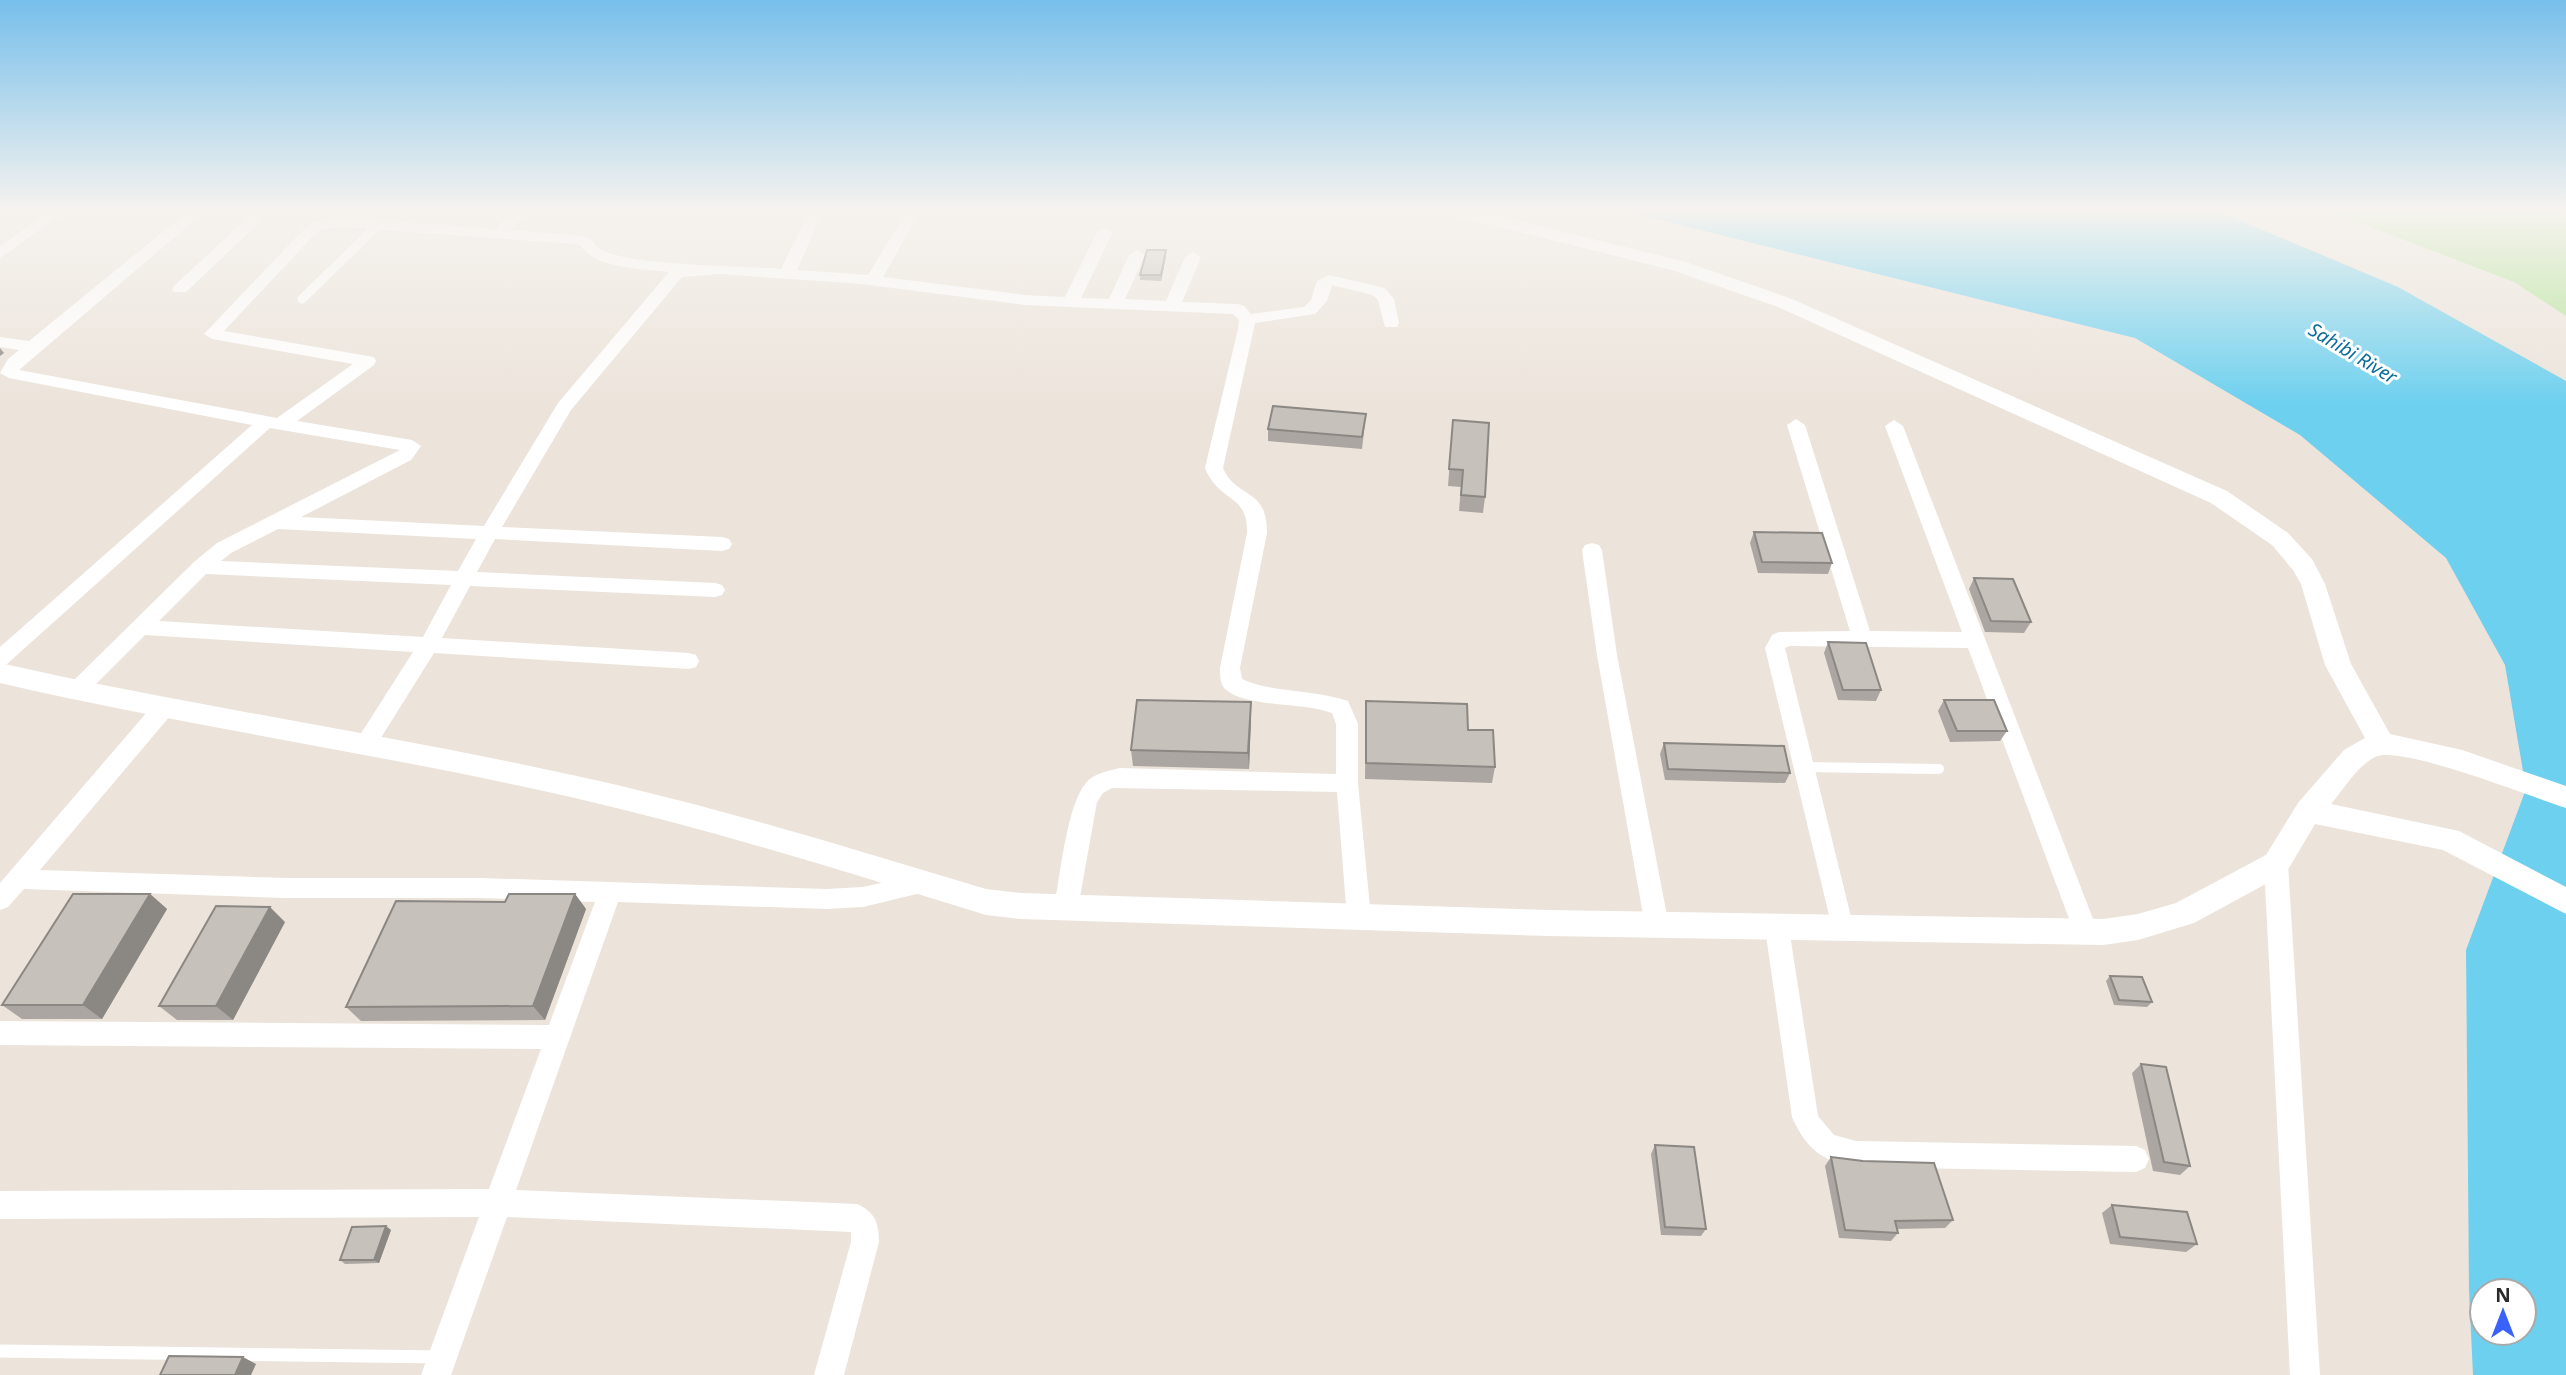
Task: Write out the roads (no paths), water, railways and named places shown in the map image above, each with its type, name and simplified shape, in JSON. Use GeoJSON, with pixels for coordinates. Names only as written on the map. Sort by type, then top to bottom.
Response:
{"type":"FeatureCollection","features":[{"type":"Feature","properties":{"kind":"street"},"geometry":{"type":"LineString","coordinates":[[76,691],[201,567],[224,548],[405,456],[412,446],[9,373],[14,363],[32,347],[118,276]]}},
{"type":"Feature","properties":{"kind":"street"},"geometry":{"type":"LineString","coordinates":[[180,289],[194,276]]}},
{"type":"Feature","properties":{"kind":"street"},"geometry":{"type":"LineString","coordinates":[[0,659],[274,423],[368,361],[212,334],[266,276]]}},
{"type":"Feature","properties":{"kind":"street"},"geometry":{"type":"LineString","coordinates":[[364,746],[429,644],[490,531],[564,407],[674,276]]}},
{"type":"Feature","properties":{"kind":"street"},"geometry":{"type":"LineString","coordinates":[[826,276],[999,298],[1238,309],[1247,319]]}},
{"type":"Feature","properties":{"kind":"street"},"geometry":{"type":"LineString","coordinates":[[873,280],[875,276]]}},
{"type":"Feature","properties":{"kind":"street"},"geometry":{"type":"LineString","coordinates":[[1070,302],[1083,276]]}},
{"type":"Feature","properties":{"kind":"street"},"geometry":{"type":"LineString","coordinates":[[1115,303],[1128,276]]}},
{"type":"Feature","properties":{"kind":"street"},"geometry":{"type":"LineString","coordinates":[[1172,305],[1185,276]]}},
{"type":"Feature","properties":{"kind":"street"},"geometry":{"type":"LineString","coordinates":[[1711,276],[1763,294],[2219,497],[2280,539],[2303,565],[2314,584],[2338,665],[2382,744]]}},
{"type":"Feature","properties":{"kind":"street"},"geometry":{"type":"LineString","coordinates":[[1247,319],[1308,312],[1320,301],[1323,284],[1329,280],[1379,291],[1385,299],[1391,323]]}},
{"type":"Feature","properties":{"kind":"street"},"geometry":{"type":"LineString","coordinates":[[1247,319],[1214,468],[1218,480],[1230,491],[1251,503],[1256,513],[1257,533],[1230,668],[1232,683],[1246,692],[1322,699],[1340,707],[1347,724],[1347,783],[1359,918]]}},
{"type":"Feature","properties":{"kind":"street"},"geometry":{"type":"LineString","coordinates":[[0,342],[32,347]]}},
{"type":"Feature","properties":{"kind":"street"},"geometry":{"type":"LineString","coordinates":[[1796,425],[1862,638]]}},
{"type":"Feature","properties":{"kind":"street"},"geometry":{"type":"LineString","coordinates":[[1894,426],[2086,932]]}},
{"type":"Feature","properties":{"kind":"street"},"geometry":{"type":"LineString","coordinates":[[273,522],[722,544]]}},
{"type":"Feature","properties":{"kind":"street"},"geometry":{"type":"LineString","coordinates":[[1592,550],[1608,655],[1657,926]]}},
{"type":"Feature","properties":{"kind":"street"},"geometry":{"type":"LineString","coordinates":[[201,567],[463,581],[715,590]]}},
{"type":"Feature","properties":{"kind":"street"},"geometry":{"type":"LineString","coordinates":[[140,627],[689,661]]}},
{"type":"Feature","properties":{"kind":"street"},"geometry":{"type":"LineString","coordinates":[[1842,929],[1775,648],[1779,640],[1790,639],[1974,640]]}},
{"type":"Feature","properties":{"kind":"street"},"geometry":{"type":"LineString","coordinates":[[0,673],[162,710],[364,746],[641,802],[986,902],[1066,908],[1657,926],[2086,932],[2138,928],[2183,914],[2276,864],[2308,811],[2354,758],[2366,749],[2382,744],[2402,746],[2462,761],[2566,797]]}},
{"type":"Feature","properties":{"kind":"street"},"geometry":{"type":"LineString","coordinates":[[0,900],[162,710]]}},
{"type":"Feature","properties":{"kind":"street"},"geometry":{"type":"LineString","coordinates":[[1066,908],[1086,800],[1095,787],[1106,780],[1120,777],[1347,783]]}},
{"type":"Feature","properties":{"kind":"street"},"geometry":{"type":"LineString","coordinates":[[2308,811],[2449,839],[2566,901]]}},
{"type":"Feature","properties":{"kind":"street"},"geometry":{"type":"LineString","coordinates":[[2276,864],[2305,1375]]}},
{"type":"Feature","properties":{"kind":"street"},"geometry":{"type":"LineString","coordinates":[[17,879],[286,888],[392,886],[827,900],[863,897],[925,883]]}},
{"type":"Feature","properties":{"kind":"street"},"geometry":{"type":"LineString","coordinates":[[439,1366],[610,892]]}},
{"type":"Feature","properties":{"kind":"street"},"geometry":{"type":"LineString","coordinates":[[1777,928],[1805,1117],[1811,1132],[1822,1142],[1842,1153],[1856,1154],[2136,1159]]}},
{"type":"Feature","properties":{"kind":"street"},"geometry":{"type":"LineString","coordinates":[[0,1033],[556,1037]]}},
{"type":"Feature","properties":{"kind":"street"},"geometry":{"type":"LineString","coordinates":[[0,1205],[500,1203],[857,1218],[865,1226],[865,1242],[829,1375]]}},
{"type":"Feature","properties":{"kind":"lane"},"geometry":{"type":"LineString","coordinates":[[302,299],[326,276]]}},
{"type":"Feature","properties":{"kind":"lane"},"geometry":{"type":"LineString","coordinates":[[1803,767],[1939,769]]}},
{"type":"Feature","properties":{"kind":"lane"},"geometry":{"type":"LineString","coordinates":[[0,1351],[439,1366]]}},
{"type":"Feature","properties":{"kind":"water","name":"Sahibi River"},"geometry":{"type":"Polygon","coordinates":[[[1886,276],[2372,276],[2398,287],[2566,381],[2566,1375],[2473,1375],[2472,1347],[2538,1347],[2538,1277],[2469,1277],[2466,950],[2526,789],[2505,665],[2446,558],[2300,435],[2135,338],[1886,276]]]}}]}
